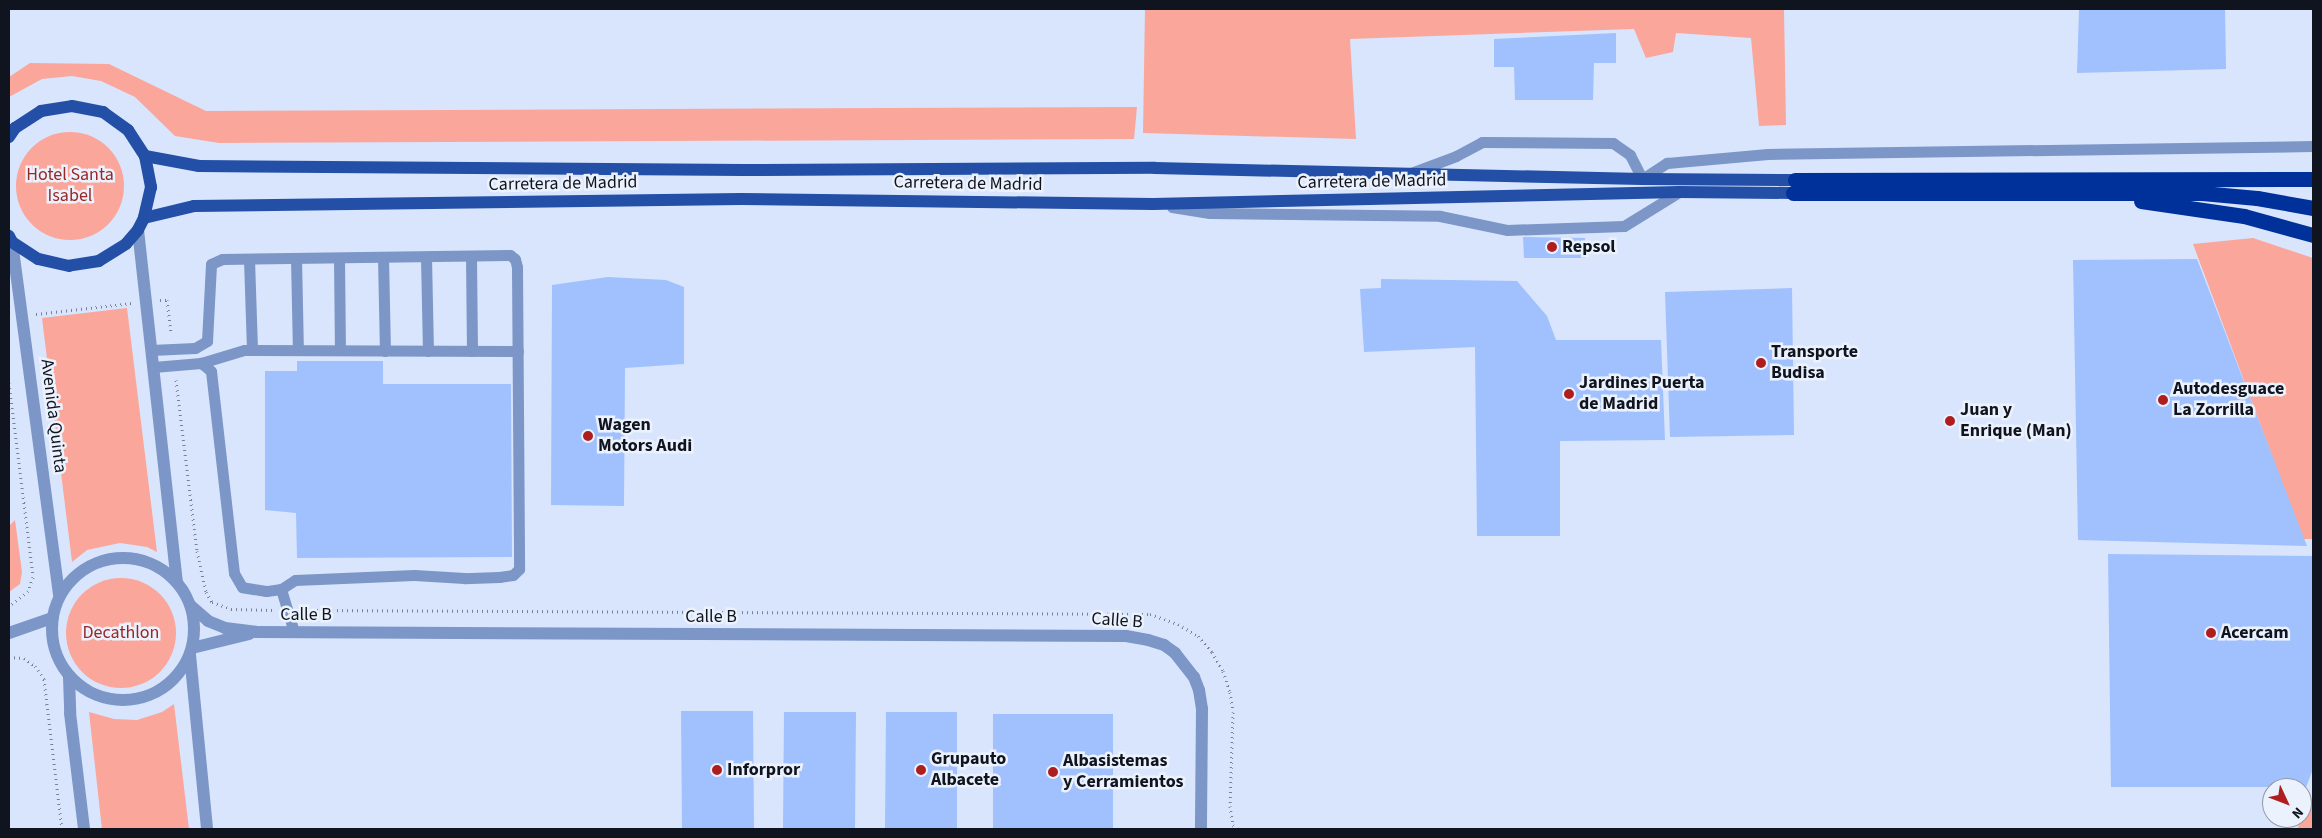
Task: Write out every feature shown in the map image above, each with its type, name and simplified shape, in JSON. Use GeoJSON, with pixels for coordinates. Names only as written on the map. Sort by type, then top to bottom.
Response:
{"type":"FeatureCollection","features":[{"type":"Feature","properties":{"kind":"highway"},"geometry":{"type":"LineString","coordinates":[[1794,186],[2313,179]]}},
{"type":"Feature","properties":{"kind":"highway"},"geometry":{"type":"LineString","coordinates":[[1794,186],[2092,194],[2202,193],[2313,208]]}},
{"type":"Feature","properties":{"kind":"highway"},"geometry":{"type":"LineString","coordinates":[[2092,194],[2244,216],[2313,235]]}},
{"type":"Feature","properties":{"kind":"main road"},"geometry":{"type":"LineString","coordinates":[[9,137],[15,128],[42,111],[72,106],[102,112],[128,130],[145,156],[150,187],[144,218],[138,230],[126,244],[99,261],[69,266],[38,259],[11,239]]}},
{"type":"Feature","properties":{"kind":"main road","name":"Carretera de Madrid"},"geometry":{"type":"LineString","coordinates":[[145,156],[199,166],[733,170],[1155,168],[1642,179],[1794,186]]}},
{"type":"Feature","properties":{"kind":"main road","name":"Carretera de Madrid"},"geometry":{"type":"LineString","coordinates":[[144,218],[194,206],[741,199],[1153,204],[1679,192],[1794,186]]}},
{"type":"Feature","properties":{"kind":"street"},"geometry":{"type":"LineString","coordinates":[[138,230],[178,582],[191,606],[194,622],[191,652],[208,829]]}},
{"type":"Feature","properties":{"kind":"street","name":"Avenida Quinta"},"geometry":{"type":"LineString","coordinates":[[11,239],[59,595]]}},
{"type":"Feature","properties":{"kind":"street"},"geometry":{"type":"LineString","coordinates":[[178,582],[156,564],[129,557],[102,560],[77,573],[59,595],[52,618],[52,639],[56,653],[70,677],[89,692],[112,700],[136,699],[158,691],[177,675],[191,652]]}},
{"type":"Feature","properties":{"kind":"street","name":"Calle B"},"geometry":{"type":"LineString","coordinates":[[191,606],[208,621],[225,628],[256,632],[1126,636],[1148,640],[1164,645],[1175,653],[1194,677],[1199,690],[1202,708],[1201,829]]}},
{"type":"Feature","properties":{"kind":"street"},"geometry":{"type":"LineString","coordinates":[[9,633],[52,618]]}},
{"type":"Feature","properties":{"kind":"street","name":"Calle B"},"geometry":{"type":"LineString","coordinates":[[191,652],[256,632]]}},
{"type":"Feature","properties":{"kind":"street"},"geometry":{"type":"LineString","coordinates":[[70,677],[70,713],[84,829]]}},
{"type":"Feature","properties":{"kind":"lane"},"geometry":{"type":"LineString","coordinates":[[1408,174],[1456,156],[1482,142],[1613,143],[1630,155],[1642,179],[1667,163],[1768,154],[2313,146]]}},
{"type":"Feature","properties":{"kind":"lane"},"geometry":{"type":"LineString","coordinates":[[1153,204],[1210,213],[1440,216],[1507,230],[1624,226],[1679,192]]}},
{"type":"Feature","properties":{"kind":"lane"},"geometry":{"type":"LineString","coordinates":[[426,256],[428,351]]}},
{"type":"Feature","properties":{"kind":"lane"},"geometry":{"type":"LineString","coordinates":[[471,256],[472,351]]}},
{"type":"Feature","properties":{"kind":"lane"},"geometry":{"type":"LineString","coordinates":[[151,350],[196,348],[206,341],[211,264],[222,259],[510,256],[515,259],[518,351],[519,569],[513,575],[464,578],[414,576],[295,580],[281,588],[266,591],[242,588],[234,573],[211,371],[201,363]]}},
{"type":"Feature","properties":{"kind":"lane"},"geometry":{"type":"LineString","coordinates":[[383,257],[385,351]]}},
{"type":"Feature","properties":{"kind":"lane"},"geometry":{"type":"LineString","coordinates":[[296,258],[298,350]]}},
{"type":"Feature","properties":{"kind":"lane"},"geometry":{"type":"LineString","coordinates":[[339,258],[340,350]]}},
{"type":"Feature","properties":{"kind":"lane"},"geometry":{"type":"LineString","coordinates":[[249,259],[252,350]]}},
{"type":"Feature","properties":{"kind":"lane"},"geometry":{"type":"LineString","coordinates":[[153,368],[201,363],[244,350],[518,351]]}},
{"type":"Feature","properties":{"kind":"lane"},"geometry":{"type":"LineString","coordinates":[[281,588],[294,632]]}},
{"type":"Feature","properties":{"kind":"path"},"geometry":{"type":"LineString","coordinates":[[22,316],[167,300],[173,350]]}},
{"type":"Feature","properties":{"kind":"path"},"geometry":{"type":"LineString","coordinates":[[175,366],[197,551],[206,592],[212,602],[231,609],[287,610],[1150,614],[1178,624],[1198,636],[1212,652],[1224,671],[1233,712],[1230,806],[1233,825],[1238,829]]}},
{"type":"Feature","properties":{"kind":"path"},"geometry":{"type":"LineString","coordinates":[[9,384],[33,577],[28,591],[9,606]]}},
{"type":"Feature","properties":{"kind":"path"},"geometry":{"type":"LineString","coordinates":[[9,657],[24,658],[35,666],[44,679],[62,829]]}},
{"type":"Feature","properties":{"kind":"green space"},"geometry":{"type":"Polygon","coordinates":[[[1145,9],[1784,9],[1786,125],[1759,126],[1751,38],[1676,33],[1673,52],[1646,58],[1634,29],[1350,39],[1356,139],[1143,133],[1145,9]]]}},
{"type":"Feature","properties":{"kind":"green space"},"geometry":{"type":"Polygon","coordinates":[[[30,63],[109,64],[206,111],[1137,107],[1134,139],[219,143],[175,136],[135,97],[101,81],[72,76],[42,79],[9,97],[9,77],[30,63]]]}},
{"type":"Feature","properties":{"kind":"green space","name":"Hotel Santa Isabel"},"geometry":{"type":"Polygon","coordinates":[[[70,132],[91,136],[108,148],[120,165],[124,186],[120,207],[108,224],[91,236],[70,240],[49,236],[32,224],[20,207],[16,186],[20,165],[32,148],[49,136],[70,132]]]}},
{"type":"Feature","properties":{"kind":"green space"},"geometry":{"type":"Polygon","coordinates":[[[2253,238],[2313,258],[2313,539],[2303,539],[2193,244],[2253,238]]]}},
{"type":"Feature","properties":{"kind":"green space"},"geometry":{"type":"Polygon","coordinates":[[[127,308],[157,552],[147,547],[120,543],[87,550],[72,562],[42,318],[127,308]]]}},
{"type":"Feature","properties":{"kind":"green space"},"geometry":{"type":"Polygon","coordinates":[[[15,520],[22,572],[20,584],[9,592],[9,526],[15,520]]]}},
{"type":"Feature","properties":{"kind":"green space","name":"Decathlon"},"geometry":{"type":"Polygon","coordinates":[[[121,578],[142,582],[160,594],[172,612],[176,633],[172,654],[160,672],[142,684],[121,688],[100,684],[82,672],[70,654],[66,633],[70,612],[82,594],[100,582],[121,578]]]}},
{"type":"Feature","properties":{"kind":"green space"},"geometry":{"type":"Polygon","coordinates":[[[174,704],[189,829],[102,829],[89,712],[114,719],[137,720],[162,712],[174,704]]]}},
{"type":"Feature","properties":{"kind":"green space"},"geometry":{"type":"Polygon","coordinates":[[[2313,796],[2313,829],[2297,829],[2312,828],[2313,796]]]}},
{"type":"Feature","properties":{"kind":"building"},"geometry":{"type":"Polygon","coordinates":[[[2079,9],[2225,9],[2226,69],[2077,73],[2079,9]]]}},
{"type":"Feature","properties":{"kind":"building"},"geometry":{"type":"Polygon","coordinates":[[[1616,33],[1616,63],[1594,63],[1593,100],[1515,100],[1514,67],[1494,67],[1494,39],[1616,33]]]}},
{"type":"Feature","properties":{"kind":"building"},"geometry":{"type":"Polygon","coordinates":[[[1523,237],[1585,238],[1586,258],[1524,258],[1523,237]]]}},
{"type":"Feature","properties":{"kind":"building","name":"Autodesguace La Zorrilla"},"geometry":{"type":"Polygon","coordinates":[[[2197,259],[2307,546],[2078,540],[2073,260],[2197,259]]]}},
{"type":"Feature","properties":{"kind":"building","name":"Wagen Motors Audi"},"geometry":{"type":"Polygon","coordinates":[[[608,277],[666,280],[684,287],[684,364],[625,368],[624,506],[551,505],[552,285],[608,277]]]}},
{"type":"Feature","properties":{"kind":"building","name":"Jardines Puerta de Madrid"},"geometry":{"type":"Polygon","coordinates":[[[1381,279],[1517,281],[1547,316],[1556,340],[1661,340],[1665,440],[1560,441],[1560,536],[1477,536],[1475,347],[1364,352],[1360,289],[1381,288],[1381,279]]]}},
{"type":"Feature","properties":{"kind":"building"},"geometry":{"type":"Polygon","coordinates":[[[1792,288],[1794,435],[1670,437],[1665,292],[1792,288]]]}},
{"type":"Feature","properties":{"kind":"building"},"geometry":{"type":"Polygon","coordinates":[[[297,361],[383,361],[383,384],[511,384],[512,557],[297,558],[296,513],[265,510],[265,371],[297,371],[297,361]]]}},
{"type":"Feature","properties":{"kind":"building","name":"Acercam"},"geometry":{"type":"Polygon","coordinates":[[[2108,554],[2313,556],[2313,769],[2310,778],[2262,778],[2262,787],[2111,787],[2108,554]]]}},
{"type":"Feature","properties":{"kind":"building","name":"Inforpror"},"geometry":{"type":"Polygon","coordinates":[[[681,711],[753,711],[754,829],[682,829],[681,711]]]}},
{"type":"Feature","properties":{"kind":"building"},"geometry":{"type":"Polygon","coordinates":[[[784,712],[856,712],[855,829],[783,829],[784,712]]]}},
{"type":"Feature","properties":{"kind":"building","name":"Grupauto Albacete"},"geometry":{"type":"Polygon","coordinates":[[[886,712],[957,712],[957,829],[885,829],[886,712]]]}},
{"type":"Feature","properties":{"kind":"building","name":"Albasistemas y Cerramientos"},"geometry":{"type":"Polygon","coordinates":[[[993,714],[1113,714],[1113,829],[993,829],[993,714]]]}},
{"type":"Feature","properties":{"kind":"place","name":"Repsol"},"geometry":{"type":"Point","coordinates":[1552,247]}},
{"type":"Feature","properties":{"kind":"place","name":"Transporte Budisa"},"geometry":{"type":"Point","coordinates":[1761,363]}},
{"type":"Feature","properties":{"kind":"place","name":"Jardines Puerta de Madrid"},"geometry":{"type":"Point","coordinates":[1569,394]}},
{"type":"Feature","properties":{"kind":"place","name":"Autodesguace La Zorrilla"},"geometry":{"type":"Point","coordinates":[2163,400]}},
{"type":"Feature","properties":{"kind":"place","name":"Juan y Enrique (Man)"},"geometry":{"type":"Point","coordinates":[1950,421]}},
{"type":"Feature","properties":{"kind":"place","name":"Wagen Motors Audi"},"geometry":{"type":"Point","coordinates":[588,436]}},
{"type":"Feature","properties":{"kind":"place","name":"Acercam"},"geometry":{"type":"Point","coordinates":[2211,633]}},
{"type":"Feature","properties":{"kind":"place","name":"Inforpror"},"geometry":{"type":"Point","coordinates":[717,770]}},
{"type":"Feature","properties":{"kind":"place","name":"Grupauto Albacete"},"geometry":{"type":"Point","coordinates":[921,770]}},
{"type":"Feature","properties":{"kind":"place","name":"Albasistemas y Cerramientos"},"geometry":{"type":"Point","coordinates":[1053,772]}}]}
